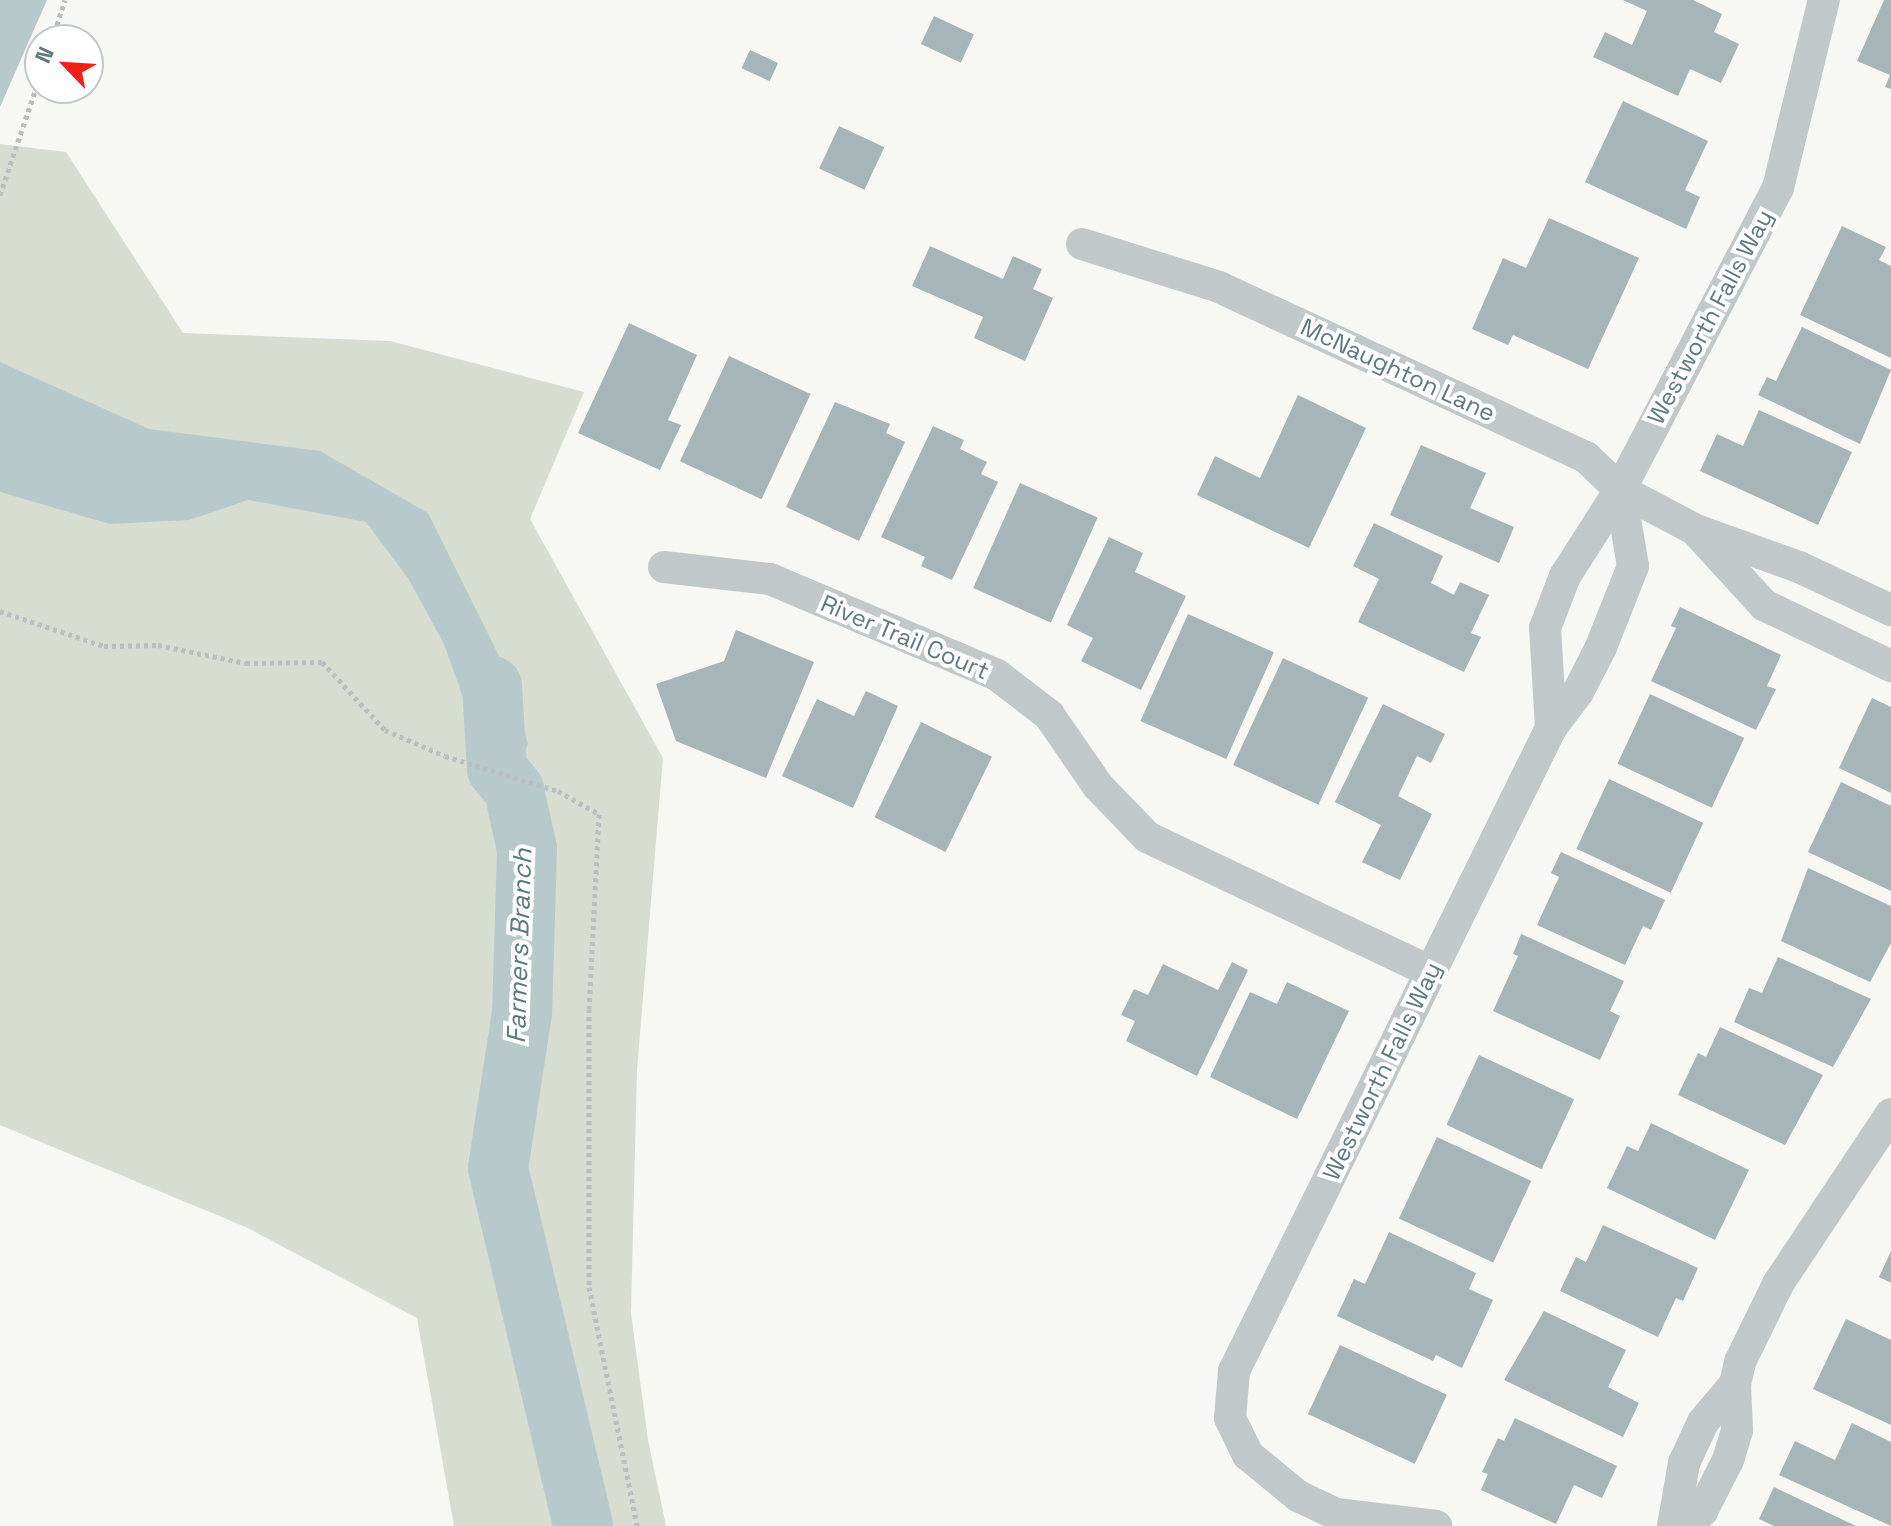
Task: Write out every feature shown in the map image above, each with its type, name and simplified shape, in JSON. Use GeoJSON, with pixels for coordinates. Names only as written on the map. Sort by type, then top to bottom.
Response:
{"type":"FeatureCollection","features":[{"type":"Feature","properties":{"kind":"street","name":"Westworth Falls Way"},"geometry":{"type":"LineString","coordinates":[[1551,728],[1545,628],[1565,576],[1620,490],[1778,188],[1824,0]]}},
{"type":"Feature","properties":{"kind":"street","name":"McNaughton Lane"},"geometry":{"type":"LineString","coordinates":[[1082,244],[1219,287],[1586,457],[1620,490],[1696,530],[1799,567],[1891,610]]}},
{"type":"Feature","properties":{"kind":"street","name":"Westworth Falls Way"},"geometry":{"type":"LineString","coordinates":[[1342,1520],[1298,1496],[1248,1455],[1230,1418],[1234,1371],[1551,728],[1584,681],[1633,566],[1620,490]]}},
{"type":"Feature","properties":{"kind":"street","name":"McNaughton Lane"},"geometry":{"type":"LineString","coordinates":[[1696,530],[1764,605],[1891,666]]}},
{"type":"Feature","properties":{"kind":"street","name":"River Trail Court"},"geometry":{"type":"LineString","coordinates":[[664,567],[770,579],[997,675],[1049,715],[1098,786],[1147,837],[1431,972]]}},
{"type":"Feature","properties":{"kind":"street"},"geometry":{"type":"LineString","coordinates":[[1673,1526],[1684,1463],[1703,1422],[1735,1384],[1778,1284],[1891,1114]]}},
{"type":"Feature","properties":{"kind":"street"},"geometry":{"type":"LineString","coordinates":[[1685,1526],[1702,1511],[1728,1460],[1737,1430],[1735,1384]]}},
{"type":"Feature","properties":{"kind":"street"},"geometry":{"type":"LineString","coordinates":[[1342,1520],[1436,1526]]}},
{"type":"Feature","properties":{"kind":"path"},"geometry":{"type":"LineString","coordinates":[[57,24],[65,0]]}},
{"type":"Feature","properties":{"kind":"path"},"geometry":{"type":"LineString","coordinates":[[0,195],[31,104]]}},
{"type":"Feature","properties":{"kind":"path"},"geometry":{"type":"LineString","coordinates":[[0,611],[104,646],[158,645],[246,663],[322,662],[385,730],[445,756],[558,791],[599,814],[588,1024],[589,1287],[637,1526]]}},
{"type":"Feature","properties":{"kind":"shaded area"},"geometry":{"type":"Polygon","coordinates":[[[0,0],[47,0],[36,24],[24,24],[24,52],[0,107],[0,0]]]}},
{"type":"Feature","properties":{"kind":"shaded area"},"geometry":{"type":"Polygon","coordinates":[[[0,144],[66,152],[183,333],[390,341],[584,392],[530,519],[663,758],[637,1070],[631,1313],[648,1440],[666,1526],[454,1526],[417,1318],[248,1228],[0,1125],[0,144]]]}},
{"type":"Feature","properties":{"kind":"shaded area"},"geometry":{"type":"Polygon","coordinates":[[[0,362],[149,429],[320,451],[428,513],[508,674],[528,744],[513,781],[485,759],[444,644],[408,578],[366,522],[248,500],[189,520],[110,524],[0,492],[0,362]]]}},
{"type":"Feature","properties":{"kind":"building"},"geometry":{"type":"Polygon","coordinates":[[[1623,0],[1693,0],[1722,14],[1714,32],[1739,44],[1721,83],[1690,69],[1678,96],[1593,57],[1605,32],[1632,45],[1647,11],[1623,0]]]}},
{"type":"Feature","properties":{"kind":"building"},"geometry":{"type":"Polygon","coordinates":[[[1884,0],[1891,0],[1891,89],[1885,87],[1890,75],[1857,61],[1884,0]]]}},
{"type":"Feature","properties":{"kind":"building"},"geometry":{"type":"Polygon","coordinates":[[[934,16],[974,35],[961,63],[921,44],[934,16]]]}},
{"type":"Feature","properties":{"kind":"building"},"geometry":{"type":"Polygon","coordinates":[[[750,50],[778,63],[770,81],[742,68],[750,50]]]}},
{"type":"Feature","properties":{"kind":"building"},"geometry":{"type":"Polygon","coordinates":[[[1623,101],[1708,141],[1685,190],[1700,197],[1686,229],[1585,182],[1623,101]]]}},
{"type":"Feature","properties":{"kind":"building"},"geometry":{"type":"Polygon","coordinates":[[[839,126],[884,147],[864,190],[819,169],[839,126]]]}},
{"type":"Feature","properties":{"kind":"building"},"geometry":{"type":"Polygon","coordinates":[[[1549,218],[1639,258],[1588,369],[1513,335],[1508,345],[1472,329],[1503,258],[1526,268],[1549,218]]]}},
{"type":"Feature","properties":{"kind":"building"},"geometry":{"type":"Polygon","coordinates":[[[1842,226],[1886,247],[1879,260],[1891,266],[1891,358],[1800,315],[1842,226]]]}},
{"type":"Feature","properties":{"kind":"building"},"geometry":{"type":"Polygon","coordinates":[[[930,246],[1003,279],[1013,256],[1042,269],[1033,289],[1053,298],[1025,361],[974,338],[983,317],[912,286],[930,246]]]}},
{"type":"Feature","properties":{"kind":"building"},"geometry":{"type":"Polygon","coordinates":[[[629,323],[697,355],[668,420],[681,425],[660,470],[578,433],[629,323]]]}},
{"type":"Feature","properties":{"kind":"building"},"geometry":{"type":"Polygon","coordinates":[[[1802,327],[1891,370],[1860,444],[1758,395],[1767,377],[1776,381],[1802,327]]]}},
{"type":"Feature","properties":{"kind":"building"},"geometry":{"type":"Polygon","coordinates":[[[729,356],[811,394],[762,499],[680,461],[729,356]]]}},
{"type":"Feature","properties":{"kind":"building"},"geometry":{"type":"Polygon","coordinates":[[[1298,395],[1366,428],[1309,548],[1197,495],[1215,456],[1260,478],[1298,395]]]}},
{"type":"Feature","properties":{"kind":"building"},"geometry":{"type":"Polygon","coordinates":[[[835,402],[890,424],[886,433],[905,442],[859,541],[786,507],[835,402]]]}},
{"type":"Feature","properties":{"kind":"building"},"geometry":{"type":"Polygon","coordinates":[[[1759,410],[1852,452],[1818,525],[1700,471],[1717,434],[1743,446],[1759,410]]]}},
{"type":"Feature","properties":{"kind":"building"},"geometry":{"type":"Polygon","coordinates":[[[933,426],[964,440],[960,449],[987,462],[981,474],[998,482],[952,580],[921,566],[925,557],[881,537],[933,426]]]}},
{"type":"Feature","properties":{"kind":"building"},"geometry":{"type":"Polygon","coordinates":[[[1421,445],[1486,473],[1470,508],[1514,527],[1499,563],[1390,515],[1421,445]]]}},
{"type":"Feature","properties":{"kind":"building"},"geometry":{"type":"Polygon","coordinates":[[[1020,483],[1098,518],[1051,623],[973,588],[1020,483]]]}},
{"type":"Feature","properties":{"kind":"building"},"geometry":{"type":"Polygon","coordinates":[[[1374,523],[1443,556],[1431,583],[1454,595],[1460,582],[1489,595],[1471,633],[1481,637],[1464,672],[1358,622],[1379,579],[1353,566],[1374,523]]]}},
{"type":"Feature","properties":{"kind":"building"},"geometry":{"type":"Polygon","coordinates":[[[1109,537],[1143,553],[1135,572],[1186,596],[1141,690],[1081,661],[1093,638],[1067,625],[1109,537]]]}},
{"type":"Feature","properties":{"kind":"building"},"geometry":{"type":"Polygon","coordinates":[[[1680,607],[1781,655],[1767,686],[1776,689],[1756,730],[1651,681],[1676,628],[1671,626],[1680,607]]]}},
{"type":"Feature","properties":{"kind":"building"},"geometry":{"type":"Polygon","coordinates":[[[1188,614],[1274,652],[1226,759],[1140,721],[1188,614]]]}},
{"type":"Feature","properties":{"kind":"building"},"geometry":{"type":"Polygon","coordinates":[[[736,630],[814,662],[766,778],[676,741],[656,684],[724,661],[736,630]]]}},
{"type":"Feature","properties":{"kind":"building"},"geometry":{"type":"Polygon","coordinates":[[[1283,658],[1368,698],[1318,805],[1233,765],[1283,658]]]}},
{"type":"Feature","properties":{"kind":"building"},"geometry":{"type":"Polygon","coordinates":[[[866,691],[898,706],[853,808],[782,776],[817,699],[854,716],[866,691]]]}},
{"type":"Feature","properties":{"kind":"building"},"geometry":{"type":"Polygon","coordinates":[[[1650,694],[1744,738],[1712,808],[1617,764],[1650,694]]]}},
{"type":"Feature","properties":{"kind":"building"},"geometry":{"type":"Polygon","coordinates":[[[1872,698],[1891,707],[1891,793],[1839,768],[1872,698]]]}},
{"type":"Feature","properties":{"kind":"building"},"geometry":{"type":"Polygon","coordinates":[[[1383,704],[1445,734],[1431,763],[1417,756],[1398,796],[1432,814],[1400,880],[1362,862],[1381,825],[1335,802],[1383,704]]]}},
{"type":"Feature","properties":{"kind":"building"},"geometry":{"type":"Polygon","coordinates":[[[921,722],[992,757],[946,852],[875,817],[921,722]]]}},
{"type":"Feature","properties":{"kind":"building"},"geometry":{"type":"Polygon","coordinates":[[[1609,779],[1703,823],[1671,893],[1576,849],[1609,779]]]}},
{"type":"Feature","properties":{"kind":"building"},"geometry":{"type":"Polygon","coordinates":[[[1841,782],[1891,806],[1891,891],[1808,852],[1841,782]]]}},
{"type":"Feature","properties":{"kind":"building"},"geometry":{"type":"Polygon","coordinates":[[[1561,852],[1665,900],[1651,930],[1643,926],[1625,965],[1537,925],[1559,877],[1551,873],[1561,852]]]}},
{"type":"Feature","properties":{"kind":"building"},"geometry":{"type":"Polygon","coordinates":[[[1808,868],[1891,906],[1891,943],[1870,982],[1781,941],[1808,868]]]}},
{"type":"Feature","properties":{"kind":"building"},"geometry":{"type":"Polygon","coordinates":[[[1521,934],[1624,981],[1610,1011],[1620,1016],[1600,1060],[1493,1011],[1518,956],[1513,954],[1521,934]]]}},
{"type":"Feature","properties":{"kind":"building"},"geometry":{"type":"Polygon","coordinates":[[[1778,957],[1871,999],[1833,1067],[1734,1022],[1749,988],[1762,993],[1778,957]]]}},
{"type":"Feature","properties":{"kind":"building"},"geometry":{"type":"Polygon","coordinates":[[[1232,962],[1248,970],[1197,1076],[1126,1041],[1135,1021],[1121,1015],[1134,989],[1148,995],[1163,964],[1218,990],[1232,962]]]}},
{"type":"Feature","properties":{"kind":"building"},"geometry":{"type":"Polygon","coordinates":[[[1287,982],[1349,1011],[1297,1119],[1210,1077],[1250,992],[1277,1004],[1287,982]]]}},
{"type":"Feature","properties":{"kind":"building"},"geometry":{"type":"Polygon","coordinates":[[[1720,1027],[1823,1075],[1785,1145],[1678,1095],[1698,1053],[1706,1057],[1720,1027]]]}},
{"type":"Feature","properties":{"kind":"building"},"geometry":{"type":"Polygon","coordinates":[[[1479,1055],[1574,1099],[1542,1169],[1446,1125],[1479,1055]]]}},
{"type":"Feature","properties":{"kind":"building"},"geometry":{"type":"Polygon","coordinates":[[[1651,1123],[1749,1170],[1715,1240],[1607,1188],[1627,1146],[1638,1151],[1651,1123]]]}},
{"type":"Feature","properties":{"kind":"building"},"geometry":{"type":"Polygon","coordinates":[[[1437,1137],[1531,1181],[1493,1263],[1399,1219],[1437,1137]]]}},
{"type":"Feature","properties":{"kind":"building"},"geometry":{"type":"Polygon","coordinates":[[[1603,1225],[1698,1268],[1683,1301],[1676,1298],[1658,1337],[1560,1291],[1576,1257],[1586,1262],[1603,1225]]]}},
{"type":"Feature","properties":{"kind":"building"},"geometry":{"type":"Polygon","coordinates":[[[1389,1232],[1476,1273],[1469,1289],[1493,1300],[1462,1368],[1436,1355],[1433,1361],[1337,1316],[1354,1279],[1365,1284],[1389,1232]]]}},
{"type":"Feature","properties":{"kind":"building"},"geometry":{"type":"Polygon","coordinates":[[[1891,1251],[1891,1283],[1879,1277],[1891,1251]]]}},
{"type":"Feature","properties":{"kind":"building"},"geometry":{"type":"Polygon","coordinates":[[[1544,1311],[1626,1350],[1608,1387],[1639,1403],[1623,1437],[1504,1380],[1544,1311]]]}},
{"type":"Feature","properties":{"kind":"building"},"geometry":{"type":"Polygon","coordinates":[[[1846,1319],[1891,1340],[1891,1425],[1813,1389],[1846,1319]]]}},
{"type":"Feature","properties":{"kind":"building"},"geometry":{"type":"Polygon","coordinates":[[[1340,1345],[1447,1395],[1415,1464],[1308,1414],[1340,1345]]]}},
{"type":"Feature","properties":{"kind":"building"},"geometry":{"type":"Polygon","coordinates":[[[1515,1418],[1617,1466],[1602,1498],[1574,1485],[1556,1524],[1481,1490],[1488,1474],[1482,1472],[1498,1438],[1504,1441],[1515,1418]]]}},
{"type":"Feature","properties":{"kind":"building"},"geometry":{"type":"Polygon","coordinates":[[[1852,1423],[1891,1442],[1891,1526],[1779,1475],[1795,1441],[1835,1460],[1852,1423]]]}},
{"type":"Feature","properties":{"kind":"building"},"geometry":{"type":"Polygon","coordinates":[[[1774,1487],[1856,1526],[1774,1526],[1759,1519],[1774,1487]]]}},
{"type":"Feature","properties":{"kind":"waterway","name":"Farmers Branch"},"geometry":{"type":"LineString","coordinates":[[492,686],[497,769],[514,790],[527,849],[522,1013],[498,1168],[583,1526]]}}]}
